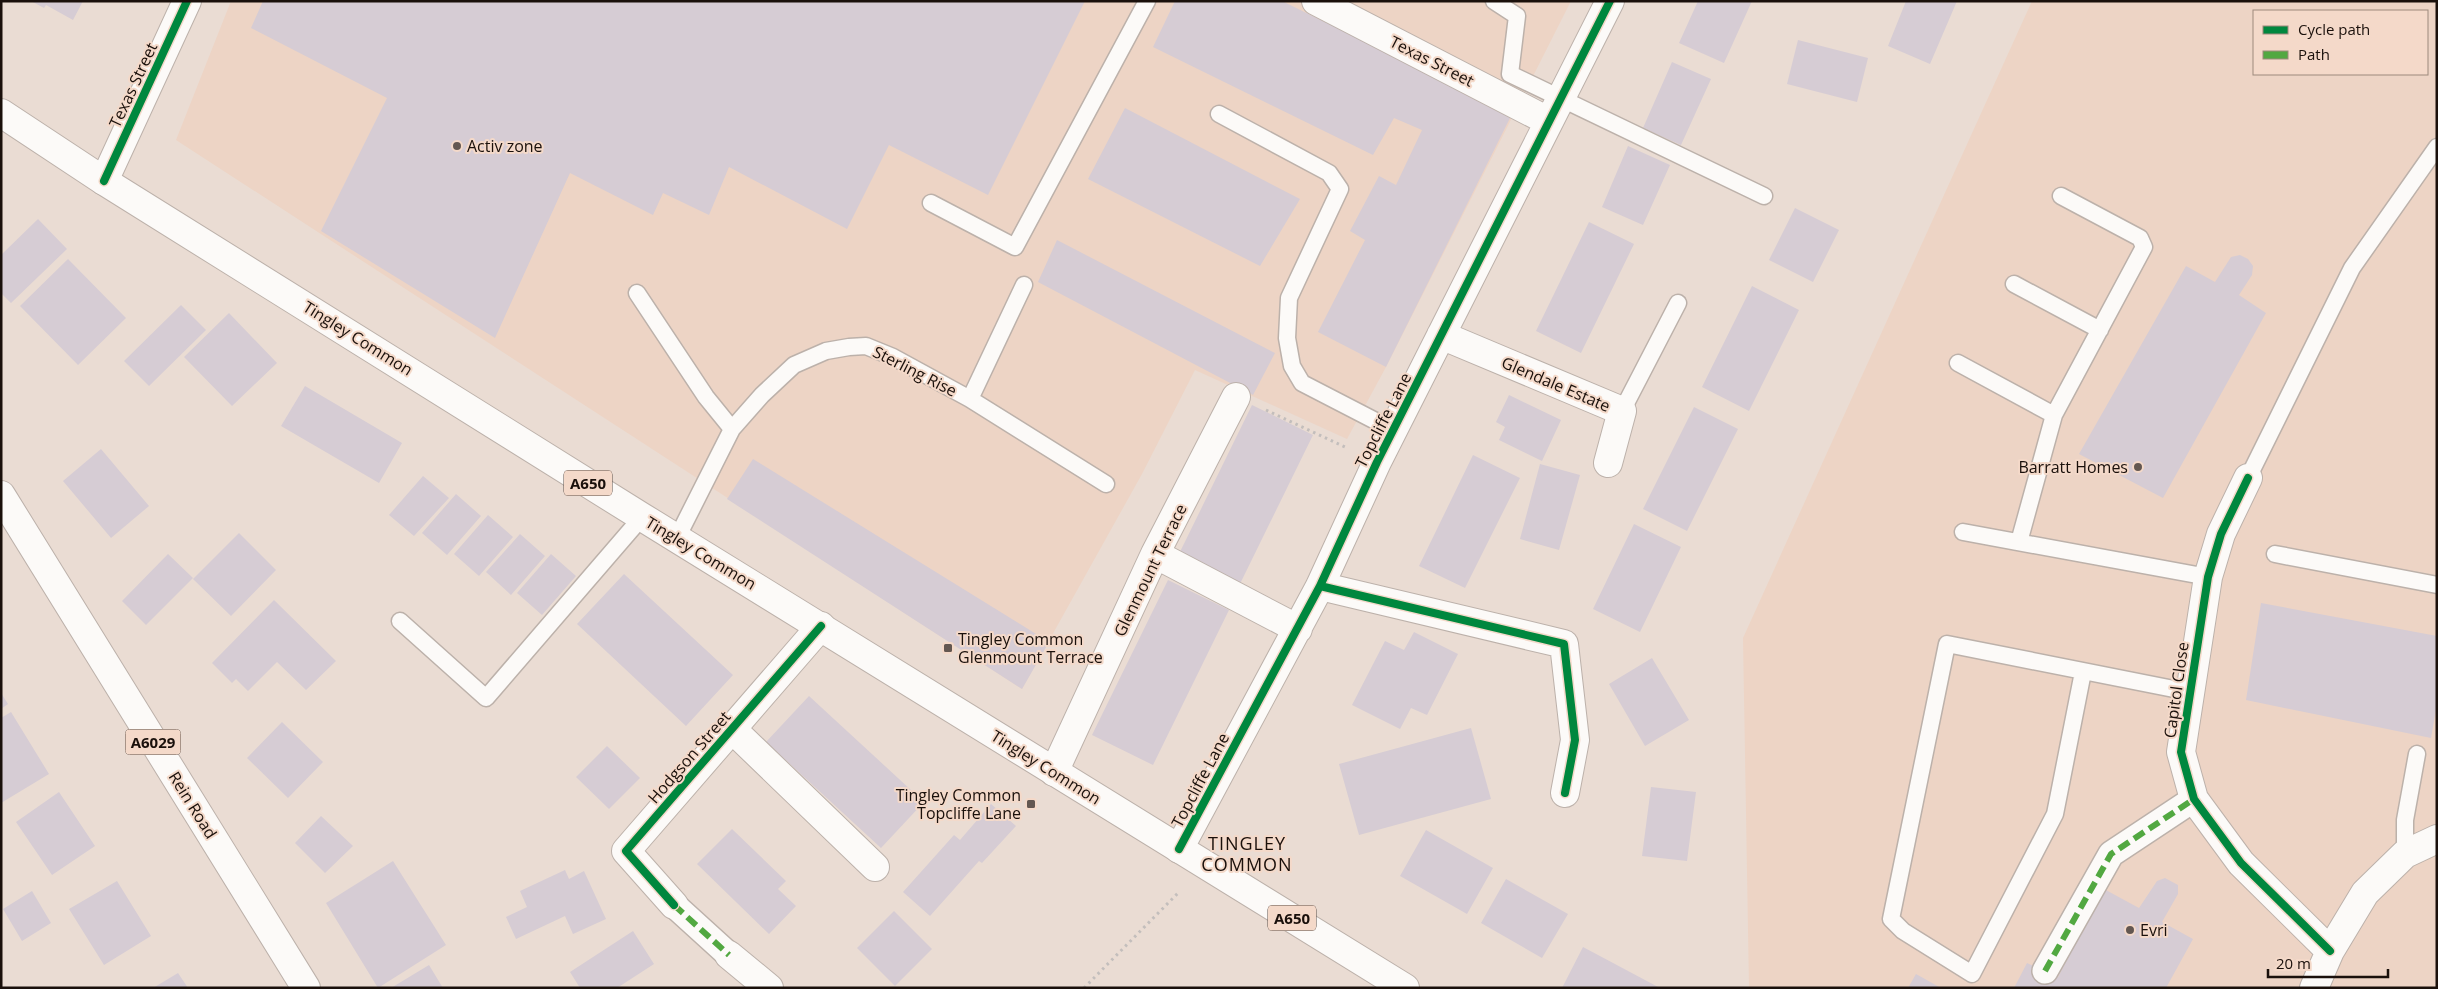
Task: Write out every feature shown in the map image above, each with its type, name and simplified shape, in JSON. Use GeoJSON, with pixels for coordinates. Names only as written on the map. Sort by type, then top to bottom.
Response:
{"type":"FeatureCollection","features":[{"type":"Feature","properties":{"kind":"street","name":"Texas Street"},"geometry":{"type":"LineString","coordinates":[[104,181],[187,1]]}},
{"type":"Feature","properties":{"kind":"street","name":"Texas Street"},"geometry":{"type":"LineString","coordinates":[[1316,1],[1554,110]]}},
{"type":"Feature","properties":{"kind":"street","name":"Topcliffe Lane"},"geometry":{"type":"LineString","coordinates":[[1179,849],[1320,586],[1376,462],[1610,1]]}},
{"type":"Feature","properties":{"kind":"street","name":"Tingley Common"},"geometry":{"type":"LineString","coordinates":[[1,113],[104,181],[642,517],[821,626],[1205,866],[1406,988]]}},
{"type":"Feature","properties":{"kind":"street","name":"Glendale Estate"},"geometry":{"type":"LineString","coordinates":[[1441,335],[1622,411],[1608,462]]}},
{"type":"Feature","properties":{"kind":"street","name":"Glenmount Terrace"},"geometry":{"type":"LineString","coordinates":[[1054,772],[1155,554],[1236,397]]}},
{"type":"Feature","properties":{"kind":"street","name":"Capitol Close"},"geometry":{"type":"LineString","coordinates":[[2248,478],[2221,534],[2208,577],[2181,752],[2194,799],[2241,864],[2330,951]]}},
{"type":"Feature","properties":{"kind":"street","name":"Rein Road"},"geometry":{"type":"LineString","coordinates":[[1,495],[306,988]]}},
{"type":"Feature","properties":{"kind":"street"},"geometry":{"type":"LineString","coordinates":[[1155,554],[1298,629]]}},
{"type":"Feature","properties":{"kind":"street"},"geometry":{"type":"LineString","coordinates":[[1320,586],[1564,644],[1575,740],[1565,793]]}},
{"type":"Feature","properties":{"kind":"street","name":"Hodgson Street"},"geometry":{"type":"LineString","coordinates":[[729,955],[674,905],[626,852],[821,626]]}},
{"type":"Feature","properties":{"kind":"street"},"geometry":{"type":"LineString","coordinates":[[732,729],[875,868]]}},
{"type":"Feature","properties":{"kind":"street"},"geometry":{"type":"LineString","coordinates":[[2045,971],[2111,854],[2194,799]]}},
{"type":"Feature","properties":{"kind":"street"},"geometry":{"type":"LineString","coordinates":[[2314,988],[2330,951],[2365,893],[2405,854],[2437,839]]}},
{"type":"Feature","properties":{"kind":"street"},"geometry":{"type":"LineString","coordinates":[[729,955],[769,988]]}},
{"type":"Feature","properties":{"kind":"lane"},"geometry":{"type":"LineString","coordinates":[[931,203],[1015,247],[1147,1]]}},
{"type":"Feature","properties":{"kind":"lane"},"geometry":{"type":"LineString","coordinates":[[1494,1],[1517,16],[1510,74],[1554,110],[1764,196]]}},
{"type":"Feature","properties":{"kind":"lane"},"geometry":{"type":"LineString","coordinates":[[1219,114],[1329,174],[1340,190],[1289,298],[1287,338],[1292,366],[1302,383],[1393,430]]}},
{"type":"Feature","properties":{"kind":"lane"},"geometry":{"type":"LineString","coordinates":[[2248,478],[2352,268],[2437,147]]}},
{"type":"Feature","properties":{"kind":"lane"},"geometry":{"type":"LineString","coordinates":[[2019,542],[2054,415],[2144,247],[2140,238],[2061,196]]}},
{"type":"Feature","properties":{"kind":"lane"},"geometry":{"type":"LineString","coordinates":[[2014,284],[2100,330]]}},
{"type":"Feature","properties":{"kind":"lane"},"geometry":{"type":"LineString","coordinates":[[970,399],[1024,285]]}},
{"type":"Feature","properties":{"kind":"lane"},"geometry":{"type":"LineString","coordinates":[[636,293],[706,397],[732,428]]}},
{"type":"Feature","properties":{"kind":"lane"},"geometry":{"type":"LineString","coordinates":[[1622,411],[1678,303]]}},
{"type":"Feature","properties":{"kind":"lane","name":"Sterling Rise"},"geometry":{"type":"LineString","coordinates":[[677,538],[732,428],[762,395],[794,365],[826,351],[849,347],[866,346],[893,357],[970,399],[1106,484]]}},
{"type":"Feature","properties":{"kind":"lane"},"geometry":{"type":"LineString","coordinates":[[1958,363],[2054,415]]}},
{"type":"Feature","properties":{"kind":"lane"},"geometry":{"type":"LineString","coordinates":[[400,621],[486,698],[642,517]]}},
{"type":"Feature","properties":{"kind":"lane"},"geometry":{"type":"LineString","coordinates":[[1963,532],[2208,577]]}},
{"type":"Feature","properties":{"kind":"lane"},"geometry":{"type":"LineString","coordinates":[[2275,554],[2437,585]]}},
{"type":"Feature","properties":{"kind":"lane"},"geometry":{"type":"LineString","coordinates":[[2083,672],[2055,814],[1972,974],[1903,931],[1892,919],[1947,644],[2189,692]]}},
{"type":"Feature","properties":{"kind":"lane"},"geometry":{"type":"LineString","coordinates":[[2405,854],[2405,820],[2417,754]]}},
{"type":"Feature","properties":{"kind":"path"},"geometry":{"type":"LineString","coordinates":[[1236,397],[1376,462]]}},
{"type":"Feature","properties":{"kind":"path"},"geometry":{"type":"LineString","coordinates":[[1084,988],[1205,866]]}},
{"type":"Feature","properties":{"kind":"shaded area"},"geometry":{"type":"Polygon","coordinates":[[[231,1],[1571,1],[1386,367],[1347,439],[1195,370],[1142,474],[1022,689],[176,140],[231,1]]]}},
{"type":"Feature","properties":{"kind":"shaded area"},"geometry":{"type":"Polygon","coordinates":[[[2032,1],[2437,1],[2437,988],[1749,988],[1743,638],[2032,1]]]}},
{"type":"Feature","properties":{"kind":"building"},"geometry":{"type":"Polygon","coordinates":[[[31,1],[83,1],[73,20],[46,5],[44,8],[31,1]]]}},
{"type":"Feature","properties":{"kind":"building"},"geometry":{"type":"Polygon","coordinates":[[[263,1],[1085,1],[988,195],[889,145],[847,229],[729,167],[709,215],[663,193],[653,215],[570,173],[495,338],[321,231],[387,98],[251,28],[263,1]]]}},
{"type":"Feature","properties":{"kind":"building"},"geometry":{"type":"Polygon","coordinates":[[[1175,1],[1282,1],[1512,114],[1386,367],[1318,332],[1365,240],[1350,231],[1379,176],[1396,185],[1422,130],[1394,118],[1373,155],[1153,47],[1175,1]]]}},
{"type":"Feature","properties":{"kind":"building"},"geometry":{"type":"Polygon","coordinates":[[[1698,1],[1752,1],[1724,63],[1679,43],[1698,1]]]}},
{"type":"Feature","properties":{"kind":"building"},"geometry":{"type":"Polygon","coordinates":[[[1906,1],[1957,1],[1930,64],[1888,46],[1906,1]]]}},
{"type":"Feature","properties":{"kind":"building"},"geometry":{"type":"Polygon","coordinates":[[[1798,40],[1868,58],[1857,102],[1787,84],[1798,40]]]}},
{"type":"Feature","properties":{"kind":"building"},"geometry":{"type":"Polygon","coordinates":[[[1672,62],[1711,79],[1681,145],[1643,128],[1672,62]]]}},
{"type":"Feature","properties":{"kind":"building"},"geometry":{"type":"Polygon","coordinates":[[[1125,108],[1300,199],[1260,266],[1088,179],[1125,108]]]}},
{"type":"Feature","properties":{"kind":"building"},"geometry":{"type":"Polygon","coordinates":[[[1628,146],[1670,165],[1643,225],[1602,207],[1628,146]]]}},
{"type":"Feature","properties":{"kind":"building"},"geometry":{"type":"Polygon","coordinates":[[[1795,208],[1839,230],[1813,282],[1769,260],[1795,208]]]}},
{"type":"Feature","properties":{"kind":"building"},"geometry":{"type":"Polygon","coordinates":[[[38,219],[67,249],[11,303],[1,293],[1,255],[38,219]]]}},
{"type":"Feature","properties":{"kind":"building"},"geometry":{"type":"Polygon","coordinates":[[[1589,222],[1634,244],[1581,353],[1536,331],[1589,222]]]}},
{"type":"Feature","properties":{"kind":"building"},"geometry":{"type":"Polygon","coordinates":[[[1057,240],[1275,353],[1253,395],[1038,282],[1057,240]]]}},
{"type":"Feature","properties":{"kind":"building"},"geometry":{"type":"Polygon","coordinates":[[[2240,255],[2248,259],[2253,266],[2252,275],[2239,295],[2266,313],[2163,498],[2079,454],[2186,266],[2215,282],[2231,257],[2240,255]]]}},
{"type":"Feature","properties":{"kind":"building"},"geometry":{"type":"Polygon","coordinates":[[[68,259],[126,318],[78,365],[20,306],[68,259]]]}},
{"type":"Feature","properties":{"kind":"building"},"geometry":{"type":"Polygon","coordinates":[[[1752,286],[1799,310],[1749,411],[1702,387],[1752,286]]]}},
{"type":"Feature","properties":{"kind":"building"},"geometry":{"type":"Polygon","coordinates":[[[181,305],[206,330],[149,386],[124,361],[181,305]]]}},
{"type":"Feature","properties":{"kind":"building"},"geometry":{"type":"Polygon","coordinates":[[[229,313],[277,363],[232,406],[184,357],[229,313]]]}},
{"type":"Feature","properties":{"kind":"building"},"geometry":{"type":"Polygon","coordinates":[[[305,386],[402,443],[379,483],[281,426],[305,386]]]}},
{"type":"Feature","properties":{"kind":"building"},"geometry":{"type":"Polygon","coordinates":[[[1509,395],[1561,420],[1542,461],[1499,440],[1505,427],[1496,422],[1509,395]]]}},
{"type":"Feature","properties":{"kind":"building"},"geometry":{"type":"Polygon","coordinates":[[[1252,405],[1313,435],[1237,590],[1176,560],[1252,405]]]}},
{"type":"Feature","properties":{"kind":"building"},"geometry":{"type":"Polygon","coordinates":[[[1694,407],[1738,429],[1687,531],[1643,509],[1694,407]]]}},
{"type":"Feature","properties":{"kind":"building"},"geometry":{"type":"Polygon","coordinates":[[[101,449],[149,506],[111,538],[63,481],[101,449]]]}},
{"type":"Feature","properties":{"kind":"building"},"geometry":{"type":"Polygon","coordinates":[[[1473,455],[1520,478],[1465,588],[1419,566],[1473,455]]]}},
{"type":"Feature","properties":{"kind":"building"},"geometry":{"type":"Polygon","coordinates":[[[753,459],[1049,642],[1022,689],[727,499],[753,459]]]}},
{"type":"Feature","properties":{"kind":"building"},"geometry":{"type":"Polygon","coordinates":[[[1540,464],[1580,475],[1559,550],[1520,539],[1540,464]]]}},
{"type":"Feature","properties":{"kind":"building"},"geometry":{"type":"Polygon","coordinates":[[[423,476],[449,498],[414,536],[389,515],[423,476]]]}},
{"type":"Feature","properties":{"kind":"building"},"geometry":{"type":"Polygon","coordinates":[[[456,494],[481,516],[447,555],[422,533],[456,494]]]}},
{"type":"Feature","properties":{"kind":"building"},"geometry":{"type":"Polygon","coordinates":[[[488,515],[513,537],[479,576],[454,554],[488,515]]]}},
{"type":"Feature","properties":{"kind":"building"},"geometry":{"type":"Polygon","coordinates":[[[1634,524],[1681,547],[1640,632],[1593,609],[1634,524]]]}},
{"type":"Feature","properties":{"kind":"building"},"geometry":{"type":"Polygon","coordinates":[[[239,533],[276,570],[231,616],[193,579],[239,533]]]}},
{"type":"Feature","properties":{"kind":"building"},"geometry":{"type":"Polygon","coordinates":[[[520,534],[545,556],[511,595],[486,572],[520,534]]]}},
{"type":"Feature","properties":{"kind":"building"},"geometry":{"type":"Polygon","coordinates":[[[168,554],[193,578],[146,625],[122,601],[168,554]]]}},
{"type":"Feature","properties":{"kind":"building"},"geometry":{"type":"Polygon","coordinates":[[[551,554],[576,576],[542,615],[517,593],[551,554]]]}},
{"type":"Feature","properties":{"kind":"building"},"geometry":{"type":"Polygon","coordinates":[[[624,574],[733,675],[686,726],[577,624],[624,574]]]}},
{"type":"Feature","properties":{"kind":"building"},"geometry":{"type":"Polygon","coordinates":[[[1168,580],[1229,610],[1153,765],[1092,735],[1168,580]]]}},
{"type":"Feature","properties":{"kind":"building"},"geometry":{"type":"Polygon","coordinates":[[[274,600],[336,661],[306,690],[277,662],[248,691],[236,679],[232,683],[212,663],[274,600]]]}},
{"type":"Feature","properties":{"kind":"building"},"geometry":{"type":"Polygon","coordinates":[[[2261,603],[2437,636],[2437,704],[2431,738],[2246,700],[2261,603]]]}},
{"type":"Feature","properties":{"kind":"building"},"geometry":{"type":"Polygon","coordinates":[[[1414,632],[1458,654],[1427,715],[1411,708],[1400,729],[1352,705],[1385,641],[1404,650],[1414,632]]]}},
{"type":"Feature","properties":{"kind":"building"},"geometry":{"type":"Polygon","coordinates":[[[1652,658],[1689,720],[1645,746],[1609,684],[1652,658]]]}},
{"type":"Feature","properties":{"kind":"building"},"geometry":{"type":"Polygon","coordinates":[[[1,693],[8,704],[1,709],[1,693]]]}},
{"type":"Feature","properties":{"kind":"building"},"geometry":{"type":"Polygon","coordinates":[[[809,696],[924,802],[881,848],[766,742],[809,696]]]}},
{"type":"Feature","properties":{"kind":"building"},"geometry":{"type":"Polygon","coordinates":[[[11,712],[49,774],[1,803],[1,718],[11,712]]]}},
{"type":"Feature","properties":{"kind":"building"},"geometry":{"type":"Polygon","coordinates":[[[282,722],[323,762],[288,798],[247,758],[282,722]]]}},
{"type":"Feature","properties":{"kind":"building"},"geometry":{"type":"Polygon","coordinates":[[[1471,728],[1491,799],[1359,835],[1339,764],[1471,728]]]}},
{"type":"Feature","properties":{"kind":"building"},"geometry":{"type":"Polygon","coordinates":[[[607,746],[640,778],[609,809],[576,777],[607,746]]]}},
{"type":"Feature","properties":{"kind":"building"},"geometry":{"type":"Polygon","coordinates":[[[1651,787],[1696,792],[1687,861],[1642,856],[1651,787]]]}},
{"type":"Feature","properties":{"kind":"building"},"geometry":{"type":"Polygon","coordinates":[[[59,792],[95,846],[52,875],[16,822],[59,792]]]}},
{"type":"Feature","properties":{"kind":"building"},"geometry":{"type":"Polygon","coordinates":[[[991,804],[1016,826],[982,863],[979,861],[930,916],[903,892],[954,835],[960,840],[991,804]]]}},
{"type":"Feature","properties":{"kind":"building"},"geometry":{"type":"Polygon","coordinates":[[[321,816],[353,846],[325,873],[295,843],[321,816]]]}},
{"type":"Feature","properties":{"kind":"building"},"geometry":{"type":"Polygon","coordinates":[[[732,829],[786,881],[778,889],[796,906],[769,934],[697,864],[732,829]]]}},
{"type":"Feature","properties":{"kind":"building"},"geometry":{"type":"Polygon","coordinates":[[[1426,830],[1493,868],[1467,914],[1400,876],[1426,830]]]}},
{"type":"Feature","properties":{"kind":"building"},"geometry":{"type":"Polygon","coordinates":[[[393,861],[446,945],[378,988],[326,903],[393,861]]]}},
{"type":"Feature","properties":{"kind":"building"},"geometry":{"type":"Polygon","coordinates":[[[565,870],[569,879],[584,871],[606,919],[573,934],[565,916],[516,939],[506,917],[527,907],[520,891],[565,870]]]}},
{"type":"Feature","properties":{"kind":"building","name":"Evri"},"geometry":{"type":"Polygon","coordinates":[[[2165,878],[2178,885],[2178,894],[2162,922],[2193,939],[2166,988],[2014,988],[2027,963],[2058,977],[2104,889],[2139,908],[2157,881],[2165,878]]]}},
{"type":"Feature","properties":{"kind":"building"},"geometry":{"type":"Polygon","coordinates":[[[1506,879],[1568,914],[1542,958],[1481,923],[1506,879]]]}},
{"type":"Feature","properties":{"kind":"building"},"geometry":{"type":"Polygon","coordinates":[[[117,881],[151,936],[104,965],[69,909],[117,881]]]}},
{"type":"Feature","properties":{"kind":"building"},"geometry":{"type":"Polygon","coordinates":[[[32,891],[51,923],[22,941],[3,909],[32,891]]]}},
{"type":"Feature","properties":{"kind":"building"},"geometry":{"type":"Polygon","coordinates":[[[894,911],[932,949],[895,986],[857,948],[894,911]]]}},
{"type":"Feature","properties":{"kind":"building"},"geometry":{"type":"Polygon","coordinates":[[[633,931],[654,964],[617,988],[580,988],[570,972],[633,931]]]}},
{"type":"Feature","properties":{"kind":"building"},"geometry":{"type":"Polygon","coordinates":[[[1583,947],[1660,988],[1562,988],[1583,947]]]}},
{"type":"Feature","properties":{"kind":"building"},"geometry":{"type":"Polygon","coordinates":[[[429,965],[443,988],[391,988],[429,965]]]}},
{"type":"Feature","properties":{"kind":"building"},"geometry":{"type":"Polygon","coordinates":[[[178,973],[188,988],[153,988],[178,973]]]}},
{"type":"Feature","properties":{"kind":"building"},"geometry":{"type":"Polygon","coordinates":[[[1916,974],[1941,988],[1908,988],[1916,974]]]}},
{"type":"Feature","properties":{"kind":"marked path"},"geometry":{"type":"LineString","coordinates":[[2045,971],[2111,854],[2194,799]]}},
{"type":"Feature","properties":{"kind":"marked path"},"geometry":{"type":"LineString","coordinates":[[674,905],[729,955]]}},
{"type":"Feature","properties":{"kind":"cycle path"},"geometry":{"type":"LineString","coordinates":[[104,181],[187,1]]}},
{"type":"Feature","properties":{"kind":"cycle path"},"geometry":{"type":"LineString","coordinates":[[1179,849],[1320,586],[1377,462],[1610,1]]}},
{"type":"Feature","properties":{"kind":"cycle path"},"geometry":{"type":"LineString","coordinates":[[2248,478],[2221,534],[2208,577],[2181,752],[2194,799],[2241,863],[2330,951]]}},
{"type":"Feature","properties":{"kind":"cycle path"},"geometry":{"type":"LineString","coordinates":[[1320,586],[1564,644],[1575,740],[1565,793]]}},
{"type":"Feature","properties":{"kind":"cycle path"},"geometry":{"type":"LineString","coordinates":[[674,905],[626,851],[821,626]]}},
{"type":"Feature","properties":{"kind":"place","name":"Activ zone"},"geometry":{"type":"Point","coordinates":[457,146]}},
{"type":"Feature","properties":{"kind":"place","name":"Barratt Homes"},"geometry":{"type":"Point","coordinates":[2138,467]}},
{"type":"Feature","properties":{"kind":"place","name":"Tingley Common Glenmount Terrace"},"geometry":{"type":"Point","coordinates":[948,648]}},
{"type":"Feature","properties":{"kind":"place","name":"Tingley Common Topcliffe Lane"},"geometry":{"type":"Point","coordinates":[1031,804]}},
{"type":"Feature","properties":{"kind":"place","name":"Evri"},"geometry":{"type":"Point","coordinates":[2130,930]}},
{"type":"Feature","properties":{"kind":"district","name":"TINGLEY COMMON"},"geometry":{"type":"Point","coordinates":[1247,853]}}]}
